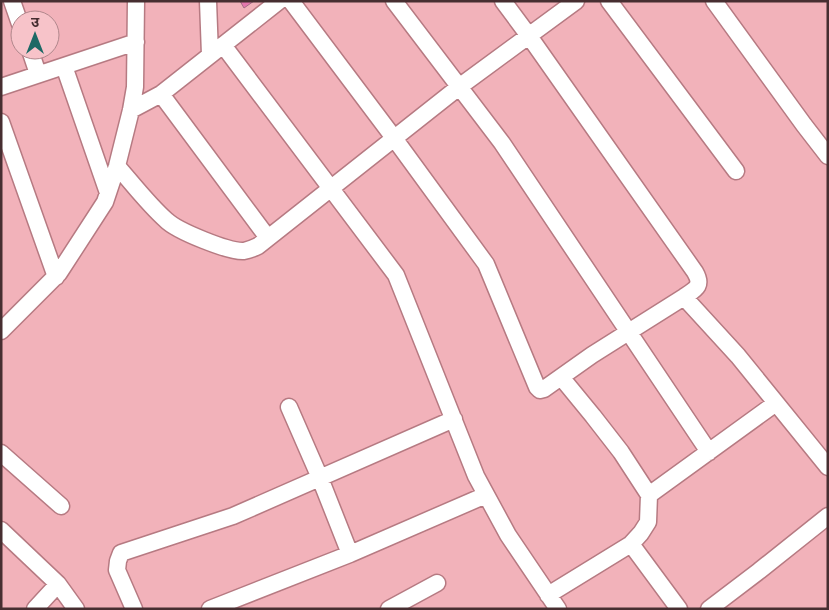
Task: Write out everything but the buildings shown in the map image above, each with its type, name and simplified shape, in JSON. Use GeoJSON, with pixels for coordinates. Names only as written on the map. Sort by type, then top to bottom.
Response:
{"type":"FeatureCollection","features":[{"type":"Feature","properties":{"kind":"street"},"geometry":{"type":"LineString","coordinates":[[1,331],[56,277],[105,202],[117,166],[135,87],[136,1]]}},
{"type":"Feature","properties":{"kind":"street"},"geometry":{"type":"LineString","coordinates":[[208,1],[216,50],[330,188],[396,275],[476,476],[508,534],[558,609]]}},
{"type":"Feature","properties":{"kind":"street"},"geometry":{"type":"LineString","coordinates":[[131,110],[161,94],[279,1]]}},
{"type":"Feature","properties":{"kind":"street"},"geometry":{"type":"LineString","coordinates":[[291,1],[486,264],[537,387],[540,390],[697,288],[699,278],[503,1]]}},
{"type":"Feature","properties":{"kind":"street"},"geometry":{"type":"LineString","coordinates":[[394,1],[502,143],[709,452]]}},
{"type":"Feature","properties":{"kind":"street"},"geometry":{"type":"LineString","coordinates":[[117,166],[167,222],[186,233],[218,245],[242,251],[250,250],[258,246],[459,87],[576,1]]}},
{"type":"Feature","properties":{"kind":"street"},"geometry":{"type":"LineString","coordinates":[[609,1],[736,171]]}},
{"type":"Feature","properties":{"kind":"street"},"geometry":{"type":"LineString","coordinates":[[714,1],[828,156]]}},
{"type":"Feature","properties":{"kind":"street"},"geometry":{"type":"LineString","coordinates":[[1,87],[136,42]]}},
{"type":"Feature","properties":{"kind":"street"},"geometry":{"type":"LineString","coordinates":[[33,60],[38,74]]}},
{"type":"Feature","properties":{"kind":"street"},"geometry":{"type":"LineString","coordinates":[[64,66],[108,193]]}},
{"type":"Feature","properties":{"kind":"street"},"geometry":{"type":"LineString","coordinates":[[161,94],[268,238]]}},
{"type":"Feature","properties":{"kind":"street"},"geometry":{"type":"LineString","coordinates":[[1,122],[56,277]]}},
{"type":"Feature","properties":{"kind":"street"},"geometry":{"type":"LineString","coordinates":[[684,297],[738,356],[828,467]]}},
{"type":"Feature","properties":{"kind":"street"},"geometry":{"type":"LineString","coordinates":[[548,595],[632,544],[648,522],[649,495],[621,452],[561,377]]}},
{"type":"Feature","properties":{"kind":"street"},"geometry":{"type":"LineString","coordinates":[[649,495],[776,403]]}},
{"type":"Feature","properties":{"kind":"street"},"geometry":{"type":"LineString","coordinates":[[289,407],[350,554]]}},
{"type":"Feature","properties":{"kind":"street"},"geometry":{"type":"LineString","coordinates":[[134,609],[117,570],[121,553],[233,516],[454,419]]}},
{"type":"Feature","properties":{"kind":"street"},"geometry":{"type":"LineString","coordinates":[[1,453],[61,506]]}},
{"type":"Feature","properties":{"kind":"street"},"geometry":{"type":"LineString","coordinates":[[210,609],[350,554],[486,495]]}},
{"type":"Feature","properties":{"kind":"street"},"geometry":{"type":"LineString","coordinates":[[709,609],[828,516]]}},
{"type":"Feature","properties":{"kind":"street"},"geometry":{"type":"LineString","coordinates":[[1,530],[58,584],[76,609]]}},
{"type":"Feature","properties":{"kind":"street"},"geometry":{"type":"LineString","coordinates":[[632,544],[679,609]]}},
{"type":"Feature","properties":{"kind":"street"},"geometry":{"type":"LineString","coordinates":[[389,609],[436,583]]}},
{"type":"Feature","properties":{"kind":"street"},"geometry":{"type":"LineString","coordinates":[[35,609],[58,584]]}}]}
